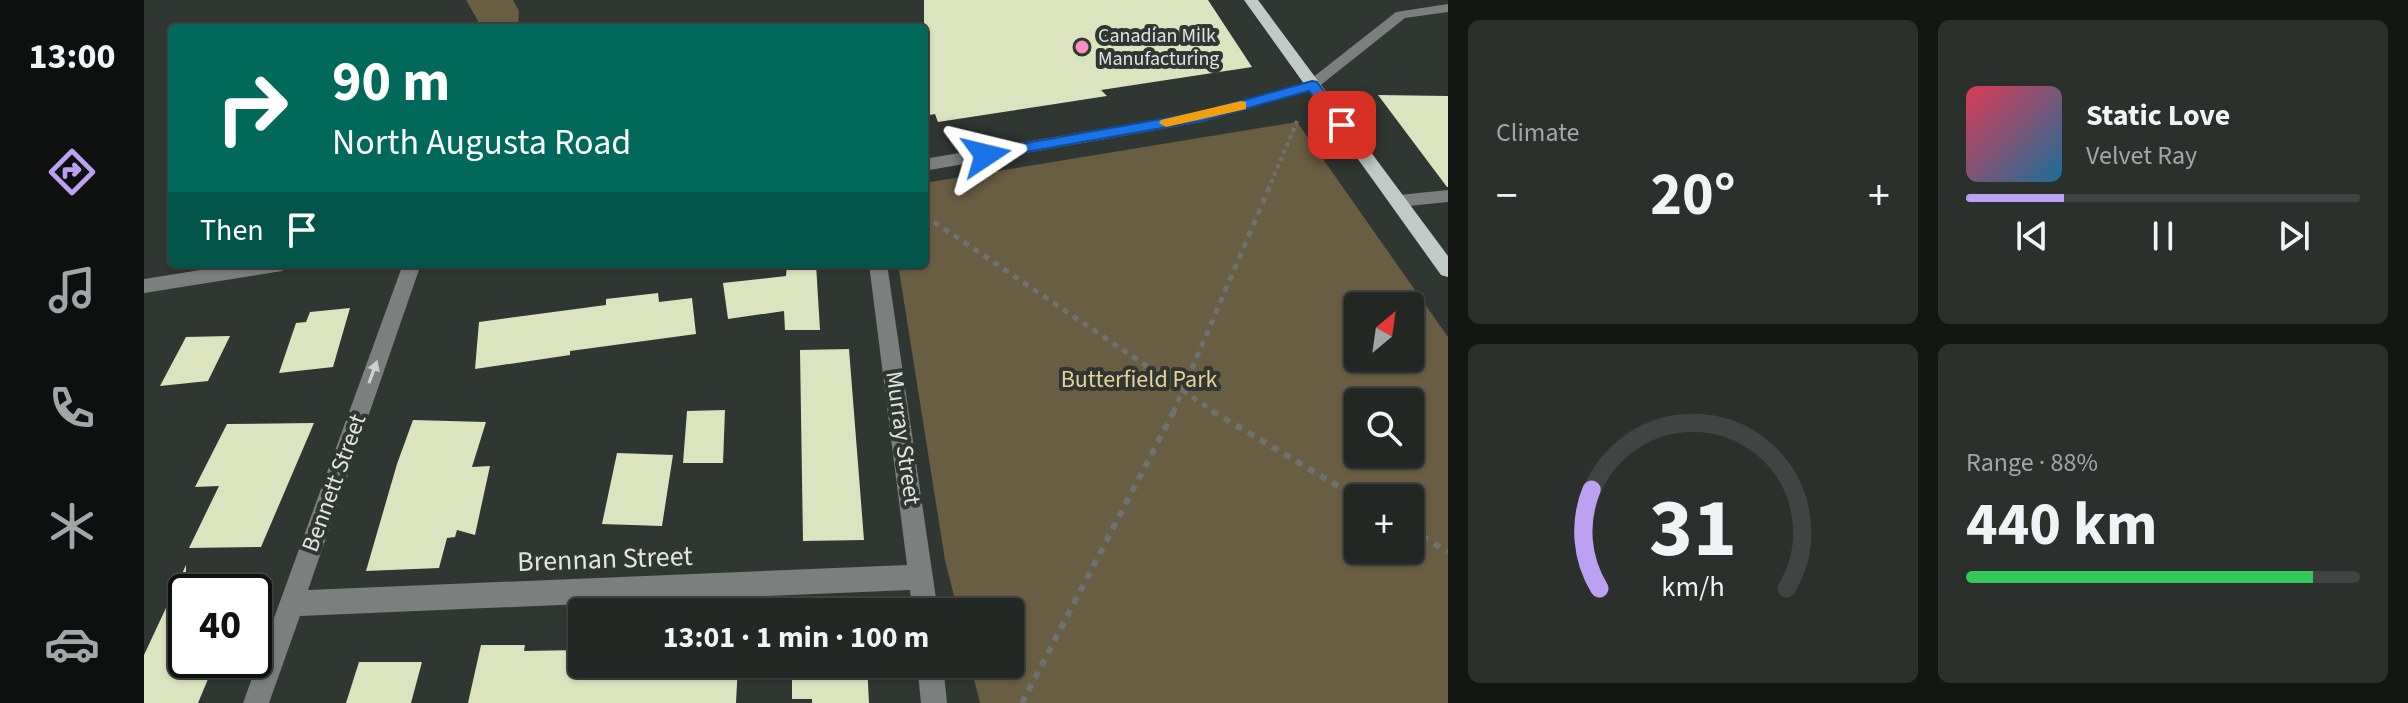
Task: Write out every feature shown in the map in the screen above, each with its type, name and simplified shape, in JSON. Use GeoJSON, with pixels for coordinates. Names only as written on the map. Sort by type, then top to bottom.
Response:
{"type":"FeatureCollection","features":[{"type":"Feature","properties":{"kind":"main road"},"geometry":{"type":"LineString","coordinates":[[1251,0],[1448,270]]}},
{"type":"Feature","properties":{"kind":"street"},"geometry":{"type":"LineString","coordinates":[[928,164],[1202,117],[1312,85],[1401,15],[1448,8]]}},
{"type":"Feature","properties":{"kind":"street"},"geometry":{"type":"LineString","coordinates":[[1399,201],[1448,196]]}},
{"type":"Feature","properties":{"kind":"street"},"geometry":{"type":"LineString","coordinates":[[144,286],[257,268]]}},
{"type":"Feature","properties":{"kind":"street","name":"Bennett Street"},"geometry":{"type":"LineString","coordinates":[[256,703],[411,268]]}},
{"type":"Feature","properties":{"kind":"street","name":"Murray Street"},"geometry":{"type":"LineString","coordinates":[[879,268],[924,598]]}},
{"type":"Feature","properties":{"kind":"street","name":"Brennan Street"},"geometry":{"type":"LineString","coordinates":[[290,604],[346,599],[922,577]]}},
{"type":"Feature","properties":{"kind":"street"},"geometry":{"type":"LineString","coordinates":[[931,678],[934,703]]}},
{"type":"Feature","properties":{"kind":"path"},"geometry":{"type":"LineString","coordinates":[[1022,703],[1183,393],[1297,121]]}},
{"type":"Feature","properties":{"kind":"path"},"geometry":{"type":"LineString","coordinates":[[928,218],[1183,393],[1344,490]]}},
{"type":"Feature","properties":{"kind":"path"},"geometry":{"type":"LineString","coordinates":[[1424,537],[1448,552]]}},
{"type":"Feature","properties":{"kind":"green space"},"geometry":{"type":"Polygon","coordinates":[[[466,0],[513,0],[519,11],[518,24],[477,24],[466,0]]]}},
{"type":"Feature","properties":{"kind":"green space","name":"Butterfield Park"},"geometry":{"type":"Polygon","coordinates":[[[1297,122],[1416,292],[1344,292],[1344,372],[1424,372],[1424,303],[1448,337],[1448,703],[980,703],[974,678],[1024,678],[1024,598],[954,598],[945,560],[899,268],[928,268],[928,182],[1297,122]]]}},
{"type":"Feature","properties":{"kind":"building","name":"Canadian Milk Manufacturing"},"geometry":{"type":"Polygon","coordinates":[[[924,0],[1208,0],[1252,67],[1101,90],[1107,96],[938,122],[935,114],[928,115],[928,24],[924,24],[924,0]]]}},
{"type":"Feature","properties":{"kind":"building"},"geometry":{"type":"Polygon","coordinates":[[[1378,95],[1448,96],[1448,187],[1447,187],[1378,95]]]}},
{"type":"Feature","properties":{"kind":"building"},"geometry":{"type":"Polygon","coordinates":[[[787,268],[816,268],[820,330],[785,330],[784,311],[728,319],[723,283],[786,276],[787,268]]]}},
{"type":"Feature","properties":{"kind":"building"},"geometry":{"type":"Polygon","coordinates":[[[658,293],[659,302],[692,298],[696,334],[570,351],[570,355],[475,369],[479,322],[606,305],[606,299],[658,293]]]}},
{"type":"Feature","properties":{"kind":"building"},"geometry":{"type":"Polygon","coordinates":[[[350,308],[333,367],[279,373],[296,323],[306,322],[310,312],[350,308]]]}},
{"type":"Feature","properties":{"kind":"building"},"geometry":{"type":"Polygon","coordinates":[[[230,336],[208,381],[160,386],[186,337],[230,336]]]}},
{"type":"Feature","properties":{"kind":"building"},"geometry":{"type":"Polygon","coordinates":[[[849,349],[864,540],[803,541],[800,350],[849,349]]]}},
{"type":"Feature","properties":{"kind":"building"},"geometry":{"type":"Polygon","coordinates":[[[725,410],[723,463],[683,463],[687,411],[725,410]]]}},
{"type":"Feature","properties":{"kind":"building"},"geometry":{"type":"Polygon","coordinates":[[[413,420],[486,422],[472,467],[490,466],[475,535],[457,530],[455,537],[447,538],[439,568],[366,571],[397,464],[413,420]]]}},
{"type":"Feature","properties":{"kind":"building"},"geometry":{"type":"Polygon","coordinates":[[[314,423],[261,547],[189,548],[219,486],[195,487],[227,424],[314,423]]]}},
{"type":"Feature","properties":{"kind":"building"},"geometry":{"type":"Polygon","coordinates":[[[617,453],[673,455],[662,526],[602,524],[617,453]]]}},
{"type":"Feature","properties":{"kind":"building"},"geometry":{"type":"Polygon","coordinates":[[[168,604],[168,678],[208,678],[198,703],[144,703],[144,655],[168,604]]]}},
{"type":"Feature","properties":{"kind":"building"},"geometry":{"type":"Polygon","coordinates":[[[481,645],[525,645],[524,651],[568,650],[568,678],[737,678],[736,703],[468,703],[481,645]]]}},
{"type":"Feature","properties":{"kind":"building"},"geometry":{"type":"Polygon","coordinates":[[[359,662],[422,662],[411,703],[346,703],[359,662]]]}},
{"type":"Feature","properties":{"kind":"building"},"geometry":{"type":"Polygon","coordinates":[[[792,678],[868,678],[869,703],[812,703],[812,699],[792,699],[792,678]]]}},
{"type":"Feature","properties":{"kind":"slow traffic"},"geometry":{"type":"LineString","coordinates":[[1166,123],[1202,117],[1241,105]]}},
{"type":"Feature","properties":{"kind":"place","name":"Canadian Milk Manufacturing"},"geometry":{"type":"Point","coordinates":[1082,47]}},
{"type":"Feature","properties":{"kind":"route"},"geometry":{"type":"LineString","coordinates":[[986,155],[1202,117],[1312,85],[1342,125]]}}]}
